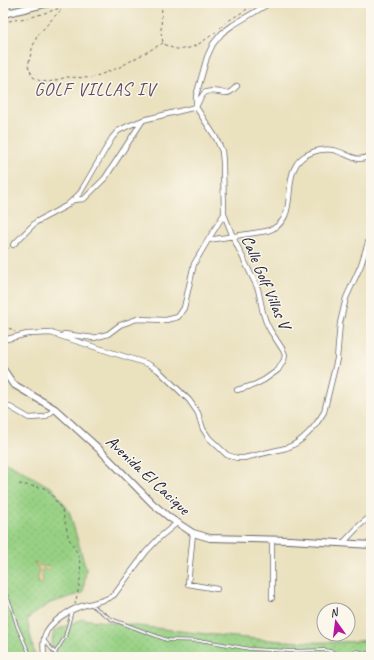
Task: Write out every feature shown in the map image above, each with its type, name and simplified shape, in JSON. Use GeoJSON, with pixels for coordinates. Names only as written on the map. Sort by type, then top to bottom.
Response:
{"type":"FeatureCollection","features":[{"type":"Feature","properties":{"kind":"street"},"geometry":{"type":"LineString","coordinates":[[4,14],[9,3]]}},
{"type":"Feature","properties":{"kind":"street"},"geometry":{"type":"LineString","coordinates":[[4,14],[49,3]]}},
{"type":"Feature","properties":{"kind":"street"},"geometry":{"type":"LineString","coordinates":[[196,107],[196,96],[207,57],[213,44],[233,24],[270,3]]}},
{"type":"Feature","properties":{"kind":"street"},"geometry":{"type":"LineString","coordinates":[[196,107],[202,94],[210,90],[227,93],[237,86]]}},
{"type":"Feature","properties":{"kind":"street"},"geometry":{"type":"LineString","coordinates":[[13,245],[36,222],[73,200],[80,193],[112,138],[118,131],[143,120],[196,107]]}},
{"type":"Feature","properties":{"kind":"street","name":"Calle Golf Villas V"},"geometry":{"type":"LineString","coordinates":[[196,107],[216,138],[222,151],[224,214],[258,290],[263,313],[268,326],[284,350],[285,356],[278,370],[264,380],[254,385],[237,390]]}},
{"type":"Feature","properties":{"kind":"street"},"geometry":{"type":"LineString","coordinates":[[73,200],[84,199],[105,178],[143,120]]}},
{"type":"Feature","properties":{"kind":"street"},"geometry":{"type":"LineString","coordinates":[[208,240],[267,231],[279,226],[286,215],[293,172],[296,165],[306,156],[323,149],[337,150],[358,160],[364,159],[371,155]]}},
{"type":"Feature","properties":{"kind":"street"},"geometry":{"type":"LineString","coordinates":[[3,340],[27,334],[51,332],[94,338],[108,334],[120,325],[137,319],[166,320],[178,317],[184,308],[194,264],[224,214]]}},
{"type":"Feature","properties":{"kind":"street"},"geometry":{"type":"LineString","coordinates":[[51,332],[148,364],[158,370],[189,400],[198,413],[205,434],[227,455],[237,458],[244,458],[286,448],[302,439],[324,412],[337,359],[340,323],[346,298],[361,265],[371,233]]}},
{"type":"Feature","properties":{"kind":"street","name":"Avenida El Cacique"},"geometry":{"type":"LineString","coordinates":[[3,369],[13,384],[55,409],[99,449],[153,504],[170,518],[193,533],[210,538],[371,545]]}},
{"type":"Feature","properties":{"kind":"street"},"geometry":{"type":"LineString","coordinates":[[3,403],[29,418],[45,417],[55,409]]}},
{"type":"Feature","properties":{"kind":"street"},"geometry":{"type":"LineString","coordinates":[[343,543],[371,516]]}},
{"type":"Feature","properties":{"kind":"street"},"geometry":{"type":"LineString","coordinates":[[44,657],[45,634],[50,627],[73,610],[108,599],[114,594],[146,552],[160,537],[178,522]]}},
{"type":"Feature","properties":{"kind":"street"},"geometry":{"type":"LineString","coordinates":[[193,533],[188,584],[217,589]]}},
{"type":"Feature","properties":{"kind":"street"},"geometry":{"type":"LineString","coordinates":[[272,540],[272,598]]}},
{"type":"Feature","properties":{"kind":"lane"},"geometry":{"type":"LineString","coordinates":[[3,588],[11,606],[17,626],[31,657]]}},
{"type":"Feature","properties":{"kind":"lane"},"geometry":{"type":"LineString","coordinates":[[89,604],[111,619],[167,640],[206,641],[250,649],[291,651],[325,650],[341,655],[349,655],[357,651],[371,654]]}},
{"type":"Feature","properties":{"kind":"lane"},"geometry":{"type":"LineString","coordinates":[[55,653],[65,637],[73,610]]}},
{"type":"Feature","properties":{"kind":"lane"},"geometry":{"type":"LineString","coordinates":[[44,640],[58,657]]}},
{"type":"Feature","properties":{"kind":"path"},"geometry":{"type":"LineString","coordinates":[[3,22],[32,17],[76,3]]}},
{"type":"Feature","properties":{"kind":"path"},"geometry":{"type":"LineString","coordinates":[[162,3],[161,32],[163,43],[170,48],[185,50],[199,44],[228,21],[257,3]]}},
{"type":"Feature","properties":{"kind":"path"},"geometry":{"type":"LineString","coordinates":[[65,6],[37,36],[32,50],[28,66],[33,77],[40,81],[49,82],[67,77],[91,78],[118,68],[163,43]]}},
{"type":"Feature","properties":{"kind":"path"},"geometry":{"type":"LineString","coordinates":[[3,251],[13,245]]}},
{"type":"Feature","properties":{"kind":"path"},"geometry":{"type":"LineString","coordinates":[[3,328],[12,329],[17,337]]}},
{"type":"Feature","properties":{"kind":"path"},"geometry":{"type":"LineString","coordinates":[[19,484],[44,488],[53,496],[62,510],[69,539],[79,556],[81,572],[73,610]]}},
{"type":"Feature","properties":{"kind":"green space"},"geometry":{"type":"Polygon","coordinates":[[[3,461],[53,489],[69,511],[86,569],[83,593],[50,603],[27,619],[35,657],[3,657],[3,461]]]}},
{"type":"Feature","properties":{"kind":"green space"},"geometry":{"type":"Polygon","coordinates":[[[82,619],[280,641],[356,642],[371,640],[371,657],[49,657],[54,631],[82,619]]]}},
{"type":"Feature","properties":{"kind":"sand"},"geometry":{"type":"Polygon","coordinates":[[[36,562],[42,567],[49,566],[50,568],[48,570],[43,569],[41,572],[43,580],[41,584],[38,583],[39,569],[34,563],[36,562]]]}},
{"type":"Feature","properties":{"kind":"sand"},"geometry":{"type":"Polygon","coordinates":[[[253,647],[278,654],[277,657],[262,657],[263,652],[256,650],[253,647]]]}},
{"type":"Feature","properties":{"kind":"district","name":"GOLF VILLAS IV"},"geometry":{"type":"Point","coordinates":[95,89]}}]}
